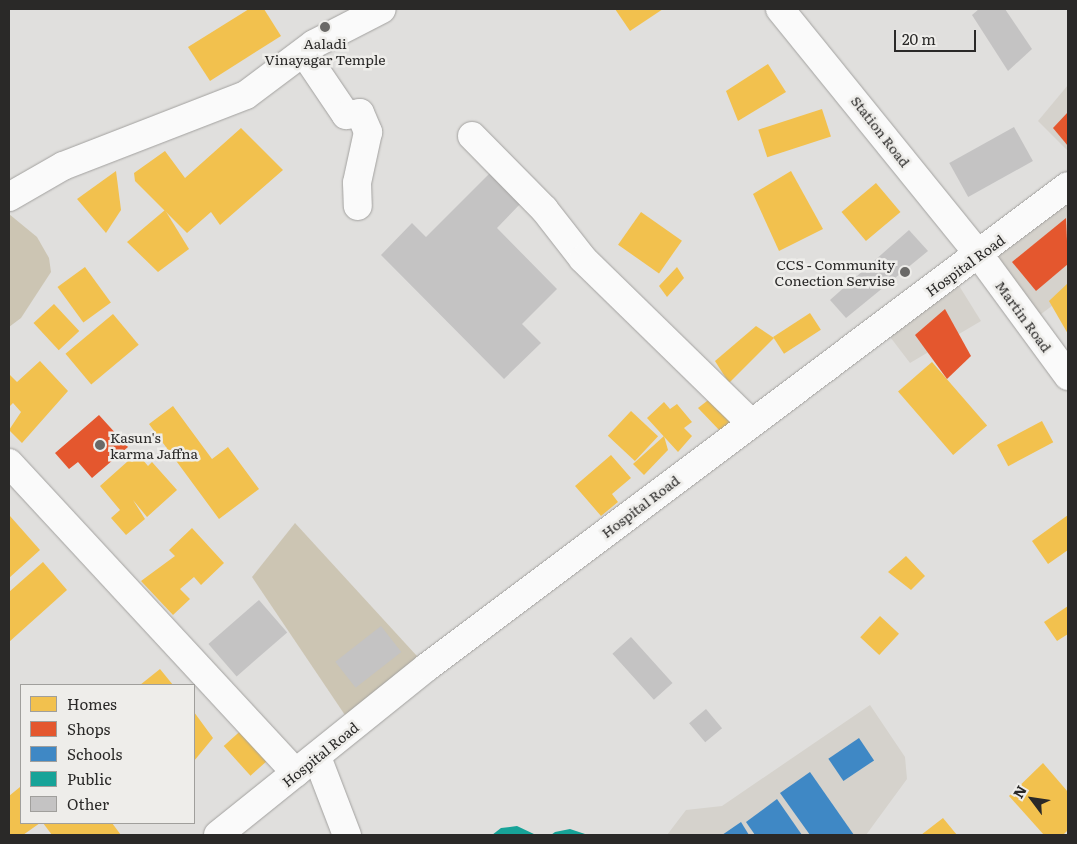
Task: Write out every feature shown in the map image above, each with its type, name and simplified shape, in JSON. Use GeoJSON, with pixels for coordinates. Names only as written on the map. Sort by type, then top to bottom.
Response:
{"type":"FeatureCollection","features":[{"type":"Feature","properties":{"kind":"street"},"geometry":{"type":"LineString","coordinates":[[9,197],[71,162],[246,95],[304,53],[382,9]]}},
{"type":"Feature","properties":{"kind":"street","name":"Station Road"},"geometry":{"type":"LineString","coordinates":[[780,9],[980,256]]}},
{"type":"Feature","properties":{"kind":"street"},"geometry":{"type":"LineString","coordinates":[[304,53],[346,115],[360,113],[368,132],[357,183],[358,206]]}},
{"type":"Feature","properties":{"kind":"street"},"geometry":{"type":"LineString","coordinates":[[472,136],[544,209],[583,259],[750,422]]}},
{"type":"Feature","properties":{"kind":"street","name":"Hospital Road"},"geometry":{"type":"LineString","coordinates":[[218,835],[427,667],[750,422],[980,256],[1068,186]]}},
{"type":"Feature","properties":{"kind":"street","name":"Martin Road"},"geometry":{"type":"LineString","coordinates":[[980,256],[1068,376]]}},
{"type":"Feature","properties":{"kind":"street"},"geometry":{"type":"LineString","coordinates":[[9,464],[296,773]]}},
{"type":"Feature","properties":{"kind":"street"},"geometry":{"type":"LineString","coordinates":[[317,757],[347,835]]}},
{"type":"Feature","properties":{"kind":"shaded area"},"geometry":{"type":"Polygon","coordinates":[[[1068,85],[1068,151],[1038,121],[1068,85]]]}},
{"type":"Feature","properties":{"kind":"shaded area"},"geometry":{"type":"Polygon","coordinates":[[[1068,200],[1068,294],[1029,323],[980,256],[1068,200]]]}},
{"type":"Feature","properties":{"kind":"shaded area"},"geometry":{"type":"Polygon","coordinates":[[[9,214],[37,237],[49,258],[51,272],[21,318],[9,327],[9,214]]]}},
{"type":"Feature","properties":{"kind":"shaded area"},"geometry":{"type":"Polygon","coordinates":[[[953,276],[981,321],[910,363],[881,325],[953,276]]]}},
{"type":"Feature","properties":{"kind":"shaded area"},"geometry":{"type":"Polygon","coordinates":[[[295,523],[427,667],[353,727],[252,577],[295,523]]]}},
{"type":"Feature","properties":{"kind":"shaded area"},"geometry":{"type":"Polygon","coordinates":[[[870,705],[905,757],[907,779],[866,835],[667,835],[686,810],[722,806],[870,705]]]}},
{"type":"Feature","properties":{"kind":"building: Homes"},"geometry":{"type":"Polygon","coordinates":[[[249,9],[264,9],[281,36],[210,81],[188,47],[249,9]]]}},
{"type":"Feature","properties":{"kind":"building: Homes"},"geometry":{"type":"Polygon","coordinates":[[[615,9],[663,9],[630,31],[615,9]]]}},
{"type":"Feature","properties":{"kind":"building: Homes"},"geometry":{"type":"Polygon","coordinates":[[[768,64],[786,92],[738,121],[726,91],[768,64]]]}},
{"type":"Feature","properties":{"kind":"building: Homes"},"geometry":{"type":"Polygon","coordinates":[[[822,109],[831,137],[767,157],[758,130],[822,109]]]}},
{"type":"Feature","properties":{"kind":"building: Homes"},"geometry":{"type":"Polygon","coordinates":[[[241,128],[283,170],[220,225],[211,212],[187,233],[135,181],[134,173],[165,151],[185,178],[241,128]]]}},
{"type":"Feature","properties":{"kind":"building: Homes"},"geometry":{"type":"Polygon","coordinates":[[[116,171],[121,210],[106,233],[77,199],[116,171]]]}},
{"type":"Feature","properties":{"kind":"building: Homes"},"geometry":{"type":"Polygon","coordinates":[[[791,171],[823,229],[779,251],[753,194],[791,171]]]}},
{"type":"Feature","properties":{"kind":"building: Homes"},"geometry":{"type":"Polygon","coordinates":[[[876,183],[900,212],[866,241],[842,212],[876,183]]]}},
{"type":"Feature","properties":{"kind":"building: Homes"},"geometry":{"type":"Polygon","coordinates":[[[165,210],[189,249],[158,272],[127,242],[165,210]]]}},
{"type":"Feature","properties":{"kind":"building: Homes"},"geometry":{"type":"Polygon","coordinates":[[[641,212],[682,241],[659,273],[618,245],[641,212]]]}},
{"type":"Feature","properties":{"kind":"building: Homes"},"geometry":{"type":"Polygon","coordinates":[[[85,267],[111,303],[83,323],[57,287],[85,267]]]}},
{"type":"Feature","properties":{"kind":"building: Homes"},"geometry":{"type":"Polygon","coordinates":[[[677,267],[684,278],[667,297],[659,286],[677,267]]]}},
{"type":"Feature","properties":{"kind":"building: Homes"},"geometry":{"type":"Polygon","coordinates":[[[1068,283],[1068,334],[1049,301],[1068,283]]]}},
{"type":"Feature","properties":{"kind":"building: Homes"},"geometry":{"type":"Polygon","coordinates":[[[54,304],[79,331],[59,350],[34,323],[54,304]]]}},
{"type":"Feature","properties":{"kind":"building: Homes"},"geometry":{"type":"Polygon","coordinates":[[[810,313],[821,330],[784,354],[773,337],[810,313]]]}},
{"type":"Feature","properties":{"kind":"building: Homes"},"geometry":{"type":"Polygon","coordinates":[[[113,314],[139,345],[91,384],[66,354],[113,314]]]}},
{"type":"Feature","properties":{"kind":"building: Homes"},"geometry":{"type":"Polygon","coordinates":[[[756,326],[774,338],[729,383],[715,361],[756,326]]]}},
{"type":"Feature","properties":{"kind":"building: Homes"},"geometry":{"type":"Polygon","coordinates":[[[40,361],[68,391],[22,443],[9,430],[21,412],[13,403],[9,407],[9,374],[17,382],[40,361]]]}},
{"type":"Feature","properties":{"kind":"building: Homes"},"geometry":{"type":"Polygon","coordinates":[[[932,362],[987,425],[953,455],[898,392],[932,362]]]}},
{"type":"Feature","properties":{"kind":"building: Homes"},"geometry":{"type":"Polygon","coordinates":[[[716,394],[735,419],[722,433],[698,408],[716,394]]]}},
{"type":"Feature","properties":{"kind":"building: Homes"},"geometry":{"type":"Polygon","coordinates":[[[664,402],[670,409],[677,404],[692,422],[684,428],[692,436],[678,452],[647,418],[664,402]]]}},
{"type":"Feature","properties":{"kind":"building: Homes"},"geometry":{"type":"Polygon","coordinates":[[[173,406],[212,459],[228,447],[259,489],[219,519],[149,424],[173,406]]]}},
{"type":"Feature","properties":{"kind":"building: Homes"},"geometry":{"type":"Polygon","coordinates":[[[631,411],[658,436],[635,461],[608,436],[631,411]]]}},
{"type":"Feature","properties":{"kind":"building: Homes"},"geometry":{"type":"Polygon","coordinates":[[[1042,421],[1053,442],[1008,466],[997,445],[1042,421]]]}},
{"type":"Feature","properties":{"kind":"building: Homes"},"geometry":{"type":"Polygon","coordinates":[[[664,436],[668,450],[644,475],[633,464],[664,436]]]}},
{"type":"Feature","properties":{"kind":"building: Homes"},"geometry":{"type":"Polygon","coordinates":[[[137,453],[148,466],[152,462],[177,490],[147,517],[133,500],[145,519],[126,535],[111,518],[120,510],[100,486],[137,453]]]}},
{"type":"Feature","properties":{"kind":"building: Homes"},"geometry":{"type":"Polygon","coordinates":[[[611,455],[631,478],[612,494],[618,502],[601,516],[575,486],[611,455]]]}},
{"type":"Feature","properties":{"kind":"building: Homes"},"geometry":{"type":"Polygon","coordinates":[[[1068,515],[1068,550],[1048,564],[1032,541],[1068,515]]]}},
{"type":"Feature","properties":{"kind":"building: Homes"},"geometry":{"type":"Polygon","coordinates":[[[10,516],[40,550],[9,578],[9,518],[10,516]]]}},
{"type":"Feature","properties":{"kind":"building: Homes"},"geometry":{"type":"Polygon","coordinates":[[[192,528],[224,563],[201,585],[194,577],[180,589],[190,599],[173,615],[141,581],[175,556],[169,550],[192,528]]]}},
{"type":"Feature","properties":{"kind":"building: Homes"},"geometry":{"type":"Polygon","coordinates":[[[906,556],[925,576],[911,590],[888,572],[906,556]]]}},
{"type":"Feature","properties":{"kind":"building: Homes"},"geometry":{"type":"Polygon","coordinates":[[[43,562],[67,590],[9,642],[9,592],[43,562]]]}},
{"type":"Feature","properties":{"kind":"building: Homes"},"geometry":{"type":"Polygon","coordinates":[[[1068,606],[1068,634],[1057,641],[1044,622],[1068,606]]]}},
{"type":"Feature","properties":{"kind":"building: Homes"},"geometry":{"type":"Polygon","coordinates":[[[880,616],[899,634],[879,655],[860,637],[880,616]]]}},
{"type":"Feature","properties":{"kind":"building: Homes"},"geometry":{"type":"Polygon","coordinates":[[[160,669],[172,684],[141,684],[160,669]]]}},
{"type":"Feature","properties":{"kind":"building: Homes"},"geometry":{"type":"Polygon","coordinates":[[[195,713],[213,738],[195,760],[195,713]]]}},
{"type":"Feature","properties":{"kind":"building: Homes"},"geometry":{"type":"Polygon","coordinates":[[[246,726],[273,756],[250,776],[224,746],[246,726]]]}},
{"type":"Feature","properties":{"kind":"building: Homes"},"geometry":{"type":"Polygon","coordinates":[[[1043,763],[1068,792],[1068,830],[1063,835],[1044,835],[1009,796],[1043,763]]]}},
{"type":"Feature","properties":{"kind":"building: Homes"},"geometry":{"type":"Polygon","coordinates":[[[20,787],[20,824],[39,824],[23,835],[9,835],[9,796],[20,787]]]}},
{"type":"Feature","properties":{"kind":"building: Homes"},"geometry":{"type":"Polygon","coordinates":[[[943,818],[957,835],[921,835],[943,818]]]}},
{"type":"Feature","properties":{"kind":"building: Homes"},"geometry":{"type":"Polygon","coordinates":[[[44,824],[113,824],[121,835],[52,835],[44,824]]]}},
{"type":"Feature","properties":{"kind":"building: Shops"},"geometry":{"type":"Polygon","coordinates":[[[1068,112],[1068,146],[1053,128],[1068,112]]]}},
{"type":"Feature","properties":{"kind":"building: Shops"},"geometry":{"type":"Polygon","coordinates":[[[1066,218],[1068,264],[1036,291],[1012,262],[1066,218]]]}},
{"type":"Feature","properties":{"kind":"building: Shops"},"geometry":{"type":"Polygon","coordinates":[[[945,309],[971,356],[947,379],[915,335],[945,309]]]}},
{"type":"Feature","properties":{"kind":"building: Shops"},"geometry":{"type":"Polygon","coordinates":[[[99,415],[128,447],[92,478],[78,462],[69,469],[55,453],[99,415]]]}},
{"type":"Feature","properties":{"kind":"building: Schools"},"geometry":{"type":"Polygon","coordinates":[[[859,738],[874,760],[843,781],[828,759],[859,738]]]}},
{"type":"Feature","properties":{"kind":"building: Schools"},"geometry":{"type":"Polygon","coordinates":[[[810,772],[854,835],[810,835],[780,793],[810,772]]]}},
{"type":"Feature","properties":{"kind":"building: Schools"},"geometry":{"type":"Polygon","coordinates":[[[777,799],[802,835],[755,835],[746,822],[777,799]]]}},
{"type":"Feature","properties":{"kind":"building: Schools"},"geometry":{"type":"Polygon","coordinates":[[[741,822],[749,835],[722,835],[741,822]]]}},
{"type":"Feature","properties":{"kind":"building: Public"},"geometry":{"type":"Polygon","coordinates":[[[517,826],[536,835],[492,835],[501,828],[517,826]]]}},
{"type":"Feature","properties":{"kind":"building: Public"},"geometry":{"type":"Polygon","coordinates":[[[570,829],[588,835],[551,835],[555,832],[570,829]]]}},
{"type":"Feature","properties":{"kind":"building: Other"},"geometry":{"type":"Polygon","coordinates":[[[979,9],[1005,9],[1032,49],[1008,71],[972,15],[979,9]]]}},
{"type":"Feature","properties":{"kind":"building: Other"},"geometry":{"type":"Polygon","coordinates":[[[1014,127],[1033,161],[968,197],[949,163],[1014,127]]]}},
{"type":"Feature","properties":{"kind":"building: Other"},"geometry":{"type":"Polygon","coordinates":[[[494,169],[524,200],[497,228],[557,289],[522,324],[541,343],[504,379],[381,255],[412,223],[426,237],[494,169]]]}},
{"type":"Feature","properties":{"kind":"building: Other"},"geometry":{"type":"Polygon","coordinates":[[[909,230],[928,251],[846,318],[830,300],[909,230]]]}},
{"type":"Feature","properties":{"kind":"building: Other"},"geometry":{"type":"Polygon","coordinates":[[[259,600],[287,632],[237,676],[208,644],[259,600]]]}},
{"type":"Feature","properties":{"kind":"building: Other"},"geometry":{"type":"Polygon","coordinates":[[[381,626],[401,652],[356,688],[335,662],[381,626]]]}},
{"type":"Feature","properties":{"kind":"building: Other"},"geometry":{"type":"Polygon","coordinates":[[[631,637],[672,683],[654,700],[612,654],[631,637]]]}},
{"type":"Feature","properties":{"kind":"building: Other"},"geometry":{"type":"Polygon","coordinates":[[[706,709],[722,728],[705,742],[689,723],[706,709]]]}},
{"type":"Feature","properties":{"kind":"place","name":"Aaladi Vinayagar Temple"},"geometry":{"type":"Point","coordinates":[325,27]}},
{"type":"Feature","properties":{"kind":"place","name":"CCS - Community Conection Servise"},"geometry":{"type":"Point","coordinates":[905,272]}},
{"type":"Feature","properties":{"kind":"place","name":"Kasun's karma Jaffna"},"geometry":{"type":"Point","coordinates":[100,445]}}]}
